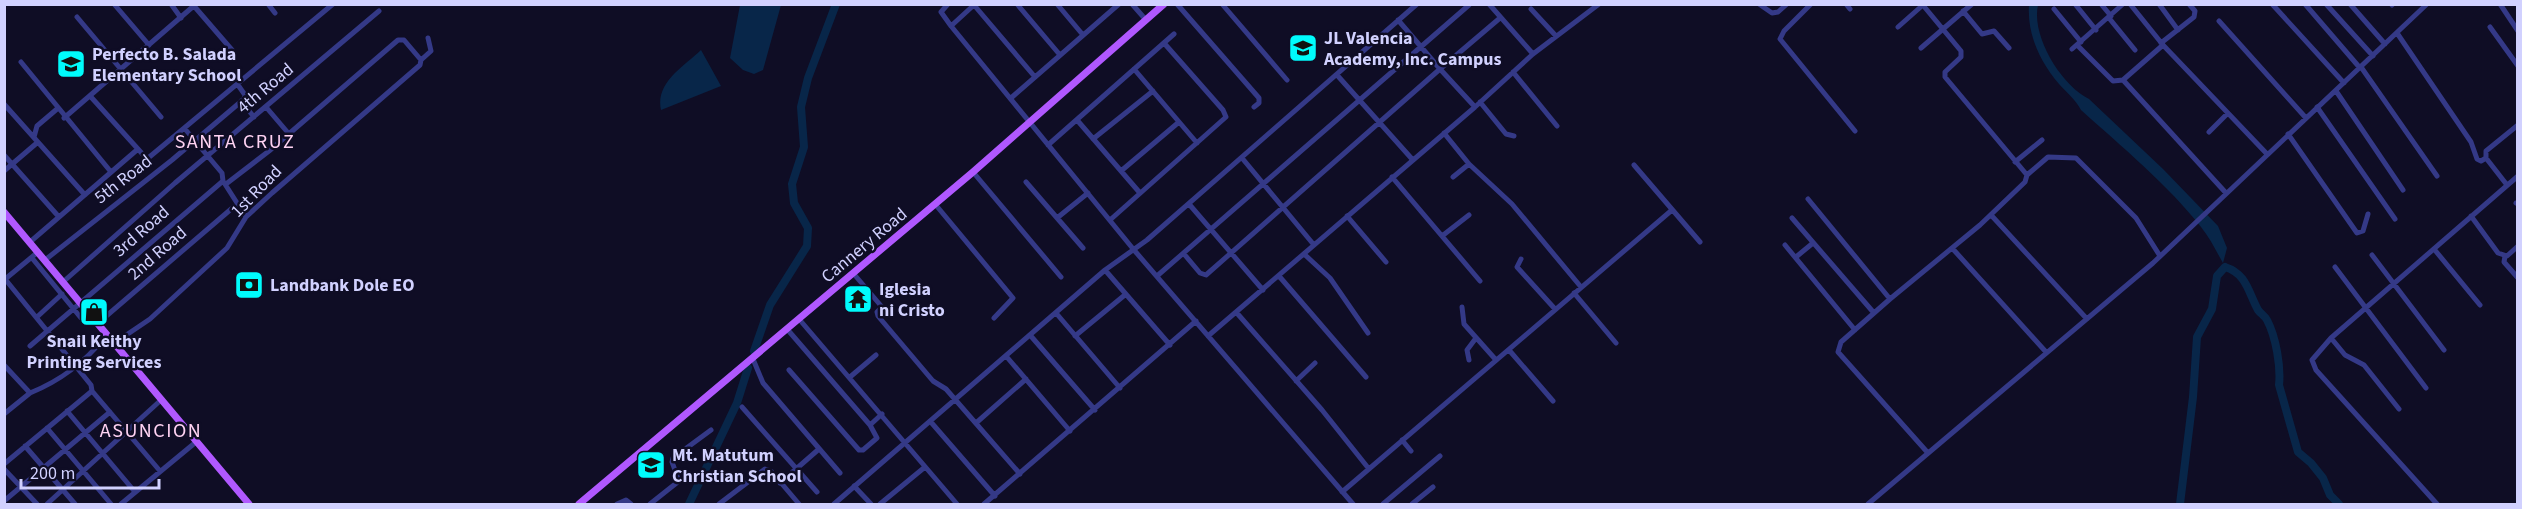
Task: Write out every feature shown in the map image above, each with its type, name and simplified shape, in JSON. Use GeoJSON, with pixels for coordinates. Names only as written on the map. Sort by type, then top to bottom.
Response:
{"type":"FeatureCollection","features":[{"type":"Feature","properties":{"kind":"main road","name":"Cannery Road"},"geometry":{"type":"LineString","coordinates":[[579,504],[973,172],[1164,4]]}},
{"type":"Feature","properties":{"kind":"main road"},"geometry":{"type":"LineString","coordinates":[[4,212],[63,282],[78,307],[97,324],[249,504]]}},
{"type":"Feature","properties":{"kind":"street"},"geometry":{"type":"LineString","coordinates":[[114,4],[149,45]]}},
{"type":"Feature","properties":{"kind":"street"},"geometry":{"type":"LineString","coordinates":[[171,4],[181,18]]}},
{"type":"Feature","properties":{"kind":"street"},"geometry":{"type":"LineString","coordinates":[[268,4],[275,13]]}},
{"type":"Feature","properties":{"kind":"street"},"geometry":{"type":"LineString","coordinates":[[91,97],[147,159],[333,4]]}},
{"type":"Feature","properties":{"kind":"street"},"geometry":{"type":"LineString","coordinates":[[936,4],[951,26],[1134,250],[1353,504]]}},
{"type":"Feature","properties":{"kind":"street"},"geometry":{"type":"LineString","coordinates":[[941,11],[948,4]]}},
{"type":"Feature","properties":{"kind":"street"},"geometry":{"type":"LineString","coordinates":[[1017,4],[1060,55]]}},
{"type":"Feature","properties":{"kind":"street"},"geometry":{"type":"LineString","coordinates":[[1067,4],[1059,7],[1083,35]]}},
{"type":"Feature","properties":{"kind":"street"},"geometry":{"type":"LineString","coordinates":[[1011,98],[1119,4]]}},
{"type":"Feature","properties":{"kind":"street"},"geometry":{"type":"LineString","coordinates":[[1132,4],[1146,20]]}},
{"type":"Feature","properties":{"kind":"street"},"geometry":{"type":"LineString","coordinates":[[1177,4],[1259,98],[1259,103],[1254,106]]}},
{"type":"Feature","properties":{"kind":"street"},"geometry":{"type":"LineString","coordinates":[[1222,4],[1287,80]]}},
{"type":"Feature","properties":{"kind":"street"},"geometry":{"type":"LineString","coordinates":[[834,504],[1105,270],[1134,250],[1189,204],[1417,4]]}},
{"type":"Feature","properties":{"kind":"street"},"geometry":{"type":"LineString","coordinates":[[1489,4],[1533,54]]}},
{"type":"Feature","properties":{"kind":"street"},"geometry":{"type":"LineString","coordinates":[[1208,336],[1475,107],[1533,54],[1599,4]]}},
{"type":"Feature","properties":{"kind":"street"},"geometry":{"type":"LineString","coordinates":[[1759,4],[1772,13],[1778,12],[1787,4]]}},
{"type":"Feature","properties":{"kind":"street"},"geometry":{"type":"LineString","coordinates":[[1921,48],[1972,4]]}},
{"type":"Feature","properties":{"kind":"street"},"geometry":{"type":"LineString","coordinates":[[2075,4],[2096,30]]}},
{"type":"Feature","properties":{"kind":"street"},"geometry":{"type":"LineString","coordinates":[[2101,4],[2135,50]]}},
{"type":"Feature","properties":{"kind":"street"},"geometry":{"type":"LineString","coordinates":[[2077,46],[2123,4]]}},
{"type":"Feature","properties":{"kind":"street"},"geometry":{"type":"LineString","coordinates":[[2130,4],[2162,44],[2267,154]]}},
{"type":"Feature","properties":{"kind":"street"},"geometry":{"type":"LineString","coordinates":[[2159,4],[2178,30]]}},
{"type":"Feature","properties":{"kind":"street"},"geometry":{"type":"LineString","coordinates":[[2054,9],[2077,46],[2113,81],[2124,80],[2195,15],[2189,4]]}},
{"type":"Feature","properties":{"kind":"street"},"geometry":{"type":"LineString","coordinates":[[2272,4],[2344,83]]}},
{"type":"Feature","properties":{"kind":"street"},"geometry":{"type":"LineString","coordinates":[[2305,4],[2361,67],[2437,176]]}},
{"type":"Feature","properties":{"kind":"street"},"geometry":{"type":"LineString","coordinates":[[2326,4],[2373,56]]}},
{"type":"Feature","properties":{"kind":"street"},"geometry":{"type":"LineString","coordinates":[[2350,4],[2385,44]]}},
{"type":"Feature","properties":{"kind":"street"},"geometry":{"type":"LineString","coordinates":[[1868,504],[2160,256],[2427,4]]}},
{"type":"Feature","properties":{"kind":"street"},"geometry":{"type":"LineString","coordinates":[[2500,4],[2517,31]]}},
{"type":"Feature","properties":{"kind":"street"},"geometry":{"type":"LineString","coordinates":[[64,118],[195,5],[232,50]]}},
{"type":"Feature","properties":{"kind":"street"},"geometry":{"type":"LineString","coordinates":[[951,26],[974,5],[1035,77]]}},
{"type":"Feature","properties":{"kind":"street"},"geometry":{"type":"LineString","coordinates":[[1157,276],[1469,5]]}},
{"type":"Feature","properties":{"kind":"street"},"geometry":{"type":"LineString","coordinates":[[1812,5],[1784,31],[1780,39],[1855,131]]}},
{"type":"Feature","properties":{"kind":"street"},"geometry":{"type":"LineString","coordinates":[[1898,27],[1923,5],[1960,47],[1962,54],[1945,72],[1945,77],[2027,175]]}},
{"type":"Feature","properties":{"kind":"street"},"geometry":{"type":"LineString","coordinates":[[1531,9],[1556,36]]}},
{"type":"Feature","properties":{"kind":"street","name":"4th Road"},"geometry":{"type":"LineString","coordinates":[[63,282],[379,11]]}},
{"type":"Feature","properties":{"kind":"street"},"geometry":{"type":"LineString","coordinates":[[1963,11],[1982,34],[1994,32],[2009,48]]}},
{"type":"Feature","properties":{"kind":"street"},"geometry":{"type":"LineString","coordinates":[[77,17],[161,117]]}},
{"type":"Feature","properties":{"kind":"street"},"geometry":{"type":"LineString","coordinates":[[1184,254],[1205,275],[1500,18]]}},
{"type":"Feature","properties":{"kind":"street"},"geometry":{"type":"LineString","coordinates":[[1398,21],[1475,107]]}},
{"type":"Feature","properties":{"kind":"street"},"geometry":{"type":"LineString","coordinates":[[2219,21],[2306,118]]}},
{"type":"Feature","properties":{"kind":"street"},"geometry":{"type":"LineString","coordinates":[[2490,27],[2517,66]]}},
{"type":"Feature","properties":{"kind":"street"},"geometry":{"type":"LineString","coordinates":[[2397,33],[2471,142],[2474,154],[2480,161],[2486,158]]}},
{"type":"Feature","properties":{"kind":"street"},"geometry":{"type":"LineString","coordinates":[[1048,145],[1174,34]]}},
{"type":"Feature","properties":{"kind":"street"},"geometry":{"type":"LineString","coordinates":[[421,60],[431,51],[428,38]]}},
{"type":"Feature","properties":{"kind":"street","name":"3rd Road"},"geometry":{"type":"LineString","coordinates":[[30,346],[225,183],[289,134],[398,40],[404,40],[421,60]]}},
{"type":"Feature","properties":{"kind":"street"},"geometry":{"type":"LineString","coordinates":[[1110,220],[1197,144],[1224,119],[1226,114],[1164,43]]}},
{"type":"Feature","properties":{"kind":"street","name":"1st Road"},"geometry":{"type":"LineString","coordinates":[[113,344],[150,319],[221,254],[246,218],[420,65],[421,60]]}},
{"type":"Feature","properties":{"kind":"street"},"geometry":{"type":"LineString","coordinates":[[21,62],[64,118],[111,172]]}},
{"type":"Feature","properties":{"kind":"street"},"geometry":{"type":"LineString","coordinates":[[1134,69],[1197,144]]}},
{"type":"Feature","properties":{"kind":"street"},"geometry":{"type":"LineString","coordinates":[[1513,72],[1557,126]]}},
{"type":"Feature","properties":{"kind":"street"},"geometry":{"type":"LineString","coordinates":[[1337,75],[1412,159]]}},
{"type":"Feature","properties":{"kind":"street"},"geometry":{"type":"LineString","coordinates":[[2124,80],[2226,193]]}},
{"type":"Feature","properties":{"kind":"street"},"geometry":{"type":"LineString","coordinates":[[238,85],[254,117]]}},
{"type":"Feature","properties":{"kind":"street"},"geometry":{"type":"LineString","coordinates":[[1093,139],[1153,91]]}},
{"type":"Feature","properties":{"kind":"street"},"geometry":{"type":"LineString","coordinates":[[2336,91],[2403,190]]}},
{"type":"Feature","properties":{"kind":"street","name":"5th Road"},"geometry":{"type":"LineString","coordinates":[[45,260],[243,99]]}},
{"type":"Feature","properties":{"kind":"street"},"geometry":{"type":"LineString","coordinates":[[1480,102],[1506,134],[1514,136]]}},
{"type":"Feature","properties":{"kind":"street"},"geometry":{"type":"LineString","coordinates":[[4,104],[85,195]]}},
{"type":"Feature","properties":{"kind":"street"},"geometry":{"type":"LineString","coordinates":[[266,107],[289,134]]}},
{"type":"Feature","properties":{"kind":"street"},"geometry":{"type":"LineString","coordinates":[[2317,107],[2395,219]]}},
{"type":"Feature","properties":{"kind":"street"},"geometry":{"type":"LineString","coordinates":[[4,171],[36,140],[37,126],[57,109]]}},
{"type":"Feature","properties":{"kind":"street"},"geometry":{"type":"LineString","coordinates":[[2209,132],[2228,113]]}},
{"type":"Feature","properties":{"kind":"street"},"geometry":{"type":"LineString","coordinates":[[1077,120],[1140,193]]}},
{"type":"Feature","properties":{"kind":"street"},"geometry":{"type":"LineString","coordinates":[[1121,171],[1179,122]]}},
{"type":"Feature","properties":{"kind":"street"},"geometry":{"type":"LineString","coordinates":[[2507,186],[2486,158],[2486,151],[2517,125]]}},
{"type":"Feature","properties":{"kind":"street"},"geometry":{"type":"LineString","coordinates":[[185,129],[222,172],[225,183],[246,218]]}},
{"type":"Feature","properties":{"kind":"street"},"geometry":{"type":"LineString","coordinates":[[1444,133],[1469,164],[1512,204],[1581,287]]}},
{"type":"Feature","properties":{"kind":"street"},"geometry":{"type":"LineString","coordinates":[[2288,134],[2357,233],[2363,231],[2368,214]]}},
{"type":"Feature","properties":{"kind":"street"},"geometry":{"type":"LineString","coordinates":[[2015,162],[2042,140]]}},
{"type":"Feature","properties":{"kind":"street"},"geometry":{"type":"LineString","coordinates":[[30,242],[138,149]]}},
{"type":"Feature","properties":{"kind":"street"},"geometry":{"type":"LineString","coordinates":[[4,155],[59,217]]}},
{"type":"Feature","properties":{"kind":"street"},"geometry":{"type":"LineString","coordinates":[[1928,453],[1841,358],[1839,345],[1890,298],[1991,215],[2025,182],[2027,175],[2048,157],[2076,158],[2136,218],[2160,256]]}},
{"type":"Feature","properties":{"kind":"street"},"geometry":{"type":"LineString","coordinates":[[1242,158],[1314,245]]}},
{"type":"Feature","properties":{"kind":"street"},"geometry":{"type":"LineString","coordinates":[[1453,177],[1469,164]]}},
{"type":"Feature","properties":{"kind":"street"},"geometry":{"type":"LineString","coordinates":[[1634,165],[1700,242]]}},
{"type":"Feature","properties":{"kind":"street"},"geometry":{"type":"LineString","coordinates":[[973,172],[1061,277]]}},
{"type":"Feature","properties":{"kind":"street"},"geometry":{"type":"LineString","coordinates":[[1392,177],[1480,281]]}},
{"type":"Feature","properties":{"kind":"street"},"geometry":{"type":"LineString","coordinates":[[2437,504],[2313,366],[2313,357],[2331,338],[2517,177]]}},
{"type":"Feature","properties":{"kind":"street"},"geometry":{"type":"LineString","coordinates":[[1026,182],[1083,248]]}},
{"type":"Feature","properties":{"kind":"street"},"geometry":{"type":"LineString","coordinates":[[1058,218],[1088,193]]}},
{"type":"Feature","properties":{"kind":"street"},"geometry":{"type":"LineString","coordinates":[[1808,199],[1890,298]]}},
{"type":"Feature","properties":{"kind":"street","name":"2nd Road"},"geometry":{"type":"LineString","coordinates":[[97,324],[237,204]]}},
{"type":"Feature","properties":{"kind":"street"},"geometry":{"type":"LineString","coordinates":[[935,204],[1013,298],[994,318]]}},
{"type":"Feature","properties":{"kind":"street"},"geometry":{"type":"LineString","coordinates":[[1189,204],[1263,290]]}},
{"type":"Feature","properties":{"kind":"street"},"geometry":{"type":"LineString","coordinates":[[1342,492],[1672,210]]}},
{"type":"Feature","properties":{"kind":"street"},"geometry":{"type":"LineString","coordinates":[[1442,236],[1469,215]]}},
{"type":"Feature","properties":{"kind":"street"},"geometry":{"type":"LineString","coordinates":[[1991,215],[2087,319]]}},
{"type":"Feature","properties":{"kind":"street"},"geometry":{"type":"LineString","coordinates":[[1347,216],[1386,262]]}},
{"type":"Feature","properties":{"kind":"street"},"geometry":{"type":"LineString","coordinates":[[2471,216],[2498,253],[2505,256]]}},
{"type":"Feature","properties":{"kind":"street"},"geometry":{"type":"LineString","coordinates":[[1792,218],[1874,313]]}},
{"type":"Feature","properties":{"kind":"street"},"geometry":{"type":"LineString","coordinates":[[1796,257],[1813,243]]}},
{"type":"Feature","properties":{"kind":"street"},"geometry":{"type":"LineString","coordinates":[[1785,245],[1855,330]]}},
{"type":"Feature","properties":{"kind":"street"},"geometry":{"type":"LineString","coordinates":[[2517,246],[2505,256],[2504,262],[2517,278]]}},
{"type":"Feature","properties":{"kind":"street"},"geometry":{"type":"LineString","coordinates":[[1952,248],[2046,352]]}},
{"type":"Feature","properties":{"kind":"street"},"geometry":{"type":"LineString","coordinates":[[2434,249],[2480,305]]}},
{"type":"Feature","properties":{"kind":"street"},"geometry":{"type":"LineString","coordinates":[[38,252],[5,279],[91,384],[92,391],[160,471]]}},
{"type":"Feature","properties":{"kind":"street"},"geometry":{"type":"LineString","coordinates":[[1304,254],[1330,278],[1368,333]]}},
{"type":"Feature","properties":{"kind":"street"},"geometry":{"type":"LineString","coordinates":[[2372,255],[2444,350]]}},
{"type":"Feature","properties":{"kind":"street"},"geometry":{"type":"LineString","coordinates":[[32,258],[62,294],[78,307],[81,318]]}},
{"type":"Feature","properties":{"kind":"street"},"geometry":{"type":"LineString","coordinates":[[1521,259],[1517,267],[1555,309]]}},
{"type":"Feature","properties":{"kind":"street"},"geometry":{"type":"LineString","coordinates":[[2335,267],[2426,388]]}},
{"type":"Feature","properties":{"kind":"street"},"geometry":{"type":"LineString","coordinates":[[1105,270],[1170,345]]}},
{"type":"Feature","properties":{"kind":"street"},"geometry":{"type":"LineString","coordinates":[[853,273],[882,307],[877,312],[878,316],[933,381],[955,399],[1020,474]]}},
{"type":"Feature","properties":{"kind":"street"},"geometry":{"type":"LineString","coordinates":[[1279,276],[1366,376]]}},
{"type":"Feature","properties":{"kind":"street"},"geometry":{"type":"LineString","coordinates":[[1574,293],[1616,343]]}},
{"type":"Feature","properties":{"kind":"street"},"geometry":{"type":"LineString","coordinates":[[37,317],[62,294]]}},
{"type":"Feature","properties":{"kind":"street"},"geometry":{"type":"LineString","coordinates":[[1075,336],[1126,294]]}},
{"type":"Feature","properties":{"kind":"street"},"geometry":{"type":"LineString","coordinates":[[1462,307],[1464,324],[1496,360]]}},
{"type":"Feature","properties":{"kind":"street"},"geometry":{"type":"LineString","coordinates":[[1236,312],[1369,469]]}},
{"type":"Feature","properties":{"kind":"street"},"geometry":{"type":"LineString","coordinates":[[1056,313],[1120,388]]}},
{"type":"Feature","properties":{"kind":"street"},"geometry":{"type":"LineString","coordinates":[[800,319],[957,504]]}},
{"type":"Feature","properties":{"kind":"street"},"geometry":{"type":"LineString","coordinates":[[984,504],[1196,321]]}},
{"type":"Feature","properties":{"kind":"street"},"geometry":{"type":"LineString","coordinates":[[787,329],[870,425],[877,438],[861,451],[789,369]]}},
{"type":"Feature","properties":{"kind":"street"},"geometry":{"type":"LineString","coordinates":[[1030,335],[1095,410]]}},
{"type":"Feature","properties":{"kind":"street"},"geometry":{"type":"LineString","coordinates":[[4,414],[30,393],[49,385],[77,367],[106,336]]}},
{"type":"Feature","properties":{"kind":"street"},"geometry":{"type":"LineString","coordinates":[[1469,360],[1467,350],[1476,338]]}},
{"type":"Feature","properties":{"kind":"street"},"geometry":{"type":"LineString","coordinates":[[2331,338],[2345,355],[2364,365],[2399,409]]}},
{"type":"Feature","properties":{"kind":"street"},"geometry":{"type":"LineString","coordinates":[[1509,350],[1553,401]]}},
{"type":"Feature","properties":{"kind":"street"},"geometry":{"type":"LineString","coordinates":[[850,377],[876,355]]}},
{"type":"Feature","properties":{"kind":"street"},"geometry":{"type":"LineString","coordinates":[[1006,356],[1070,431]]}},
{"type":"Feature","properties":{"kind":"street"},"geometry":{"type":"LineString","coordinates":[[753,359],[763,383],[840,473]]}},
{"type":"Feature","properties":{"kind":"street"},"geometry":{"type":"LineString","coordinates":[[1296,381],[1315,363]]}},
{"type":"Feature","properties":{"kind":"street"},"geometry":{"type":"LineString","coordinates":[[4,365],[30,393]]}},
{"type":"Feature","properties":{"kind":"street"},"geometry":{"type":"LineString","coordinates":[[976,423],[1026,380]]}},
{"type":"Feature","properties":{"kind":"street"},"geometry":{"type":"LineString","coordinates":[[37,504],[4,466],[92,391]]}},
{"type":"Feature","properties":{"kind":"street"},"geometry":{"type":"LineString","coordinates":[[47,504],[161,400]]}},
{"type":"Feature","properties":{"kind":"street"},"geometry":{"type":"LineString","coordinates":[[742,407],[817,492]]}},
{"type":"Feature","properties":{"kind":"street"},"geometry":{"type":"LineString","coordinates":[[67,411],[135,492]]}},
{"type":"Feature","properties":{"kind":"street"},"geometry":{"type":"LineString","coordinates":[[4,501],[110,412]]}},
{"type":"Feature","properties":{"kind":"street"},"geometry":{"type":"LineString","coordinates":[[870,425],[882,414]]}},
{"type":"Feature","properties":{"kind":"street"},"geometry":{"type":"LineString","coordinates":[[930,421],[995,496]]}},
{"type":"Feature","properties":{"kind":"street"},"geometry":{"type":"LineString","coordinates":[[47,428],[111,504]]}},
{"type":"Feature","properties":{"kind":"street"},"geometry":{"type":"LineString","coordinates":[[650,504],[679,481],[672,462],[673,458],[711,430]]}},
{"type":"Feature","properties":{"kind":"street"},"geometry":{"type":"LineString","coordinates":[[1402,440],[1411,451]]}},
{"type":"Feature","properties":{"kind":"street"},"geometry":{"type":"LineString","coordinates":[[121,504],[195,442]]}},
{"type":"Feature","properties":{"kind":"street"},"geometry":{"type":"LineString","coordinates":[[25,446],[75,504]]}},
{"type":"Feature","properties":{"kind":"street"},"geometry":{"type":"LineString","coordinates":[[780,483],[819,450]]}},
{"type":"Feature","properties":{"kind":"street"},"geometry":{"type":"LineString","coordinates":[[1383,504],[1440,456]]}},
{"type":"Feature","properties":{"kind":"street"},"geometry":{"type":"LineString","coordinates":[[880,504],[925,467]]}},
{"type":"Feature","properties":{"kind":"street"},"geometry":{"type":"LineString","coordinates":[[719,504],[763,470],[771,471],[798,504]]}},
{"type":"Feature","properties":{"kind":"street"},"geometry":{"type":"LineString","coordinates":[[854,486],[870,504]]}},
{"type":"Feature","properties":{"kind":"street"},"geometry":{"type":"LineString","coordinates":[[1412,504],[1433,487]]}},
{"type":"Feature","properties":{"kind":"street"},"geometry":{"type":"LineString","coordinates":[[617,504],[626,500],[631,504]]}},
{"type":"Feature","properties":{"kind":"water"},"geometry":{"type":"Polygon","coordinates":[[[740,5],[781,5],[763,70],[754,74],[743,70],[730,58],[740,5]]]}},
{"type":"Feature","properties":{"kind":"water"},"geometry":{"type":"Polygon","coordinates":[[[2029,5],[2038,5],[2039,31],[2044,45],[2050,58],[2068,83],[2089,99],[2163,169],[2218,226],[2227,248],[2223,263],[2207,236],[2174,196],[2081,110],[2052,75],[2036,47],[2030,26],[2029,5]]]}},
{"type":"Feature","properties":{"kind":"water"},"geometry":{"type":"Polygon","coordinates":[[[701,50],[721,86],[661,110],[660,100],[666,84],[701,50]]]}},
{"type":"Feature","properties":{"kind":"waterway"},"geometry":{"type":"LineString","coordinates":[[754,351],[770,305],[807,246],[808,228],[794,203],[792,184],[804,147],[801,107],[808,78],[836,4]]}},
{"type":"Feature","properties":{"kind":"waterway"},"geometry":{"type":"LineString","coordinates":[[2225,267],[2238,274],[2246,284],[2258,310],[2267,320],[2277,352],[2279,385],[2298,452],[2323,478],[2330,495],[2339,504]]}},
{"type":"Feature","properties":{"kind":"waterway"},"geometry":{"type":"LineString","coordinates":[[2180,504],[2193,397],[2197,337],[2212,309],[2217,276],[2225,267]]}},
{"type":"Feature","properties":{"kind":"waterway"},"geometry":{"type":"LineString","coordinates":[[689,504],[737,403],[748,368]]}},
{"type":"Feature","properties":{"kind":"place","name":"JL Valencia Academy, Inc. Campus"},"geometry":{"type":"Point","coordinates":[1303,48]}},
{"type":"Feature","properties":{"kind":"place","name":"Perfecto B. Salada Elementary School"},"geometry":{"type":"Point","coordinates":[71,64]}},
{"type":"Feature","properties":{"kind":"place","name":"Landbank Dole EO"},"geometry":{"type":"Point","coordinates":[249,285]}},
{"type":"Feature","properties":{"kind":"place","name":"Iglesia ni Cristo"},"geometry":{"type":"Point","coordinates":[858,299]}},
{"type":"Feature","properties":{"kind":"place","name":"Snail Keithy Printing Services"},"geometry":{"type":"Point","coordinates":[94,312]}},
{"type":"Feature","properties":{"kind":"place","name":"Mt. Matutum Christian School"},"geometry":{"type":"Point","coordinates":[651,465]}},
{"type":"Feature","properties":{"kind":"district","name":"SANTA CRUZ"},"geometry":{"type":"Point","coordinates":[235,141]}},
{"type":"Feature","properties":{"kind":"district","name":"ASUNCION"},"geometry":{"type":"Point","coordinates":[151,430]}}]}
